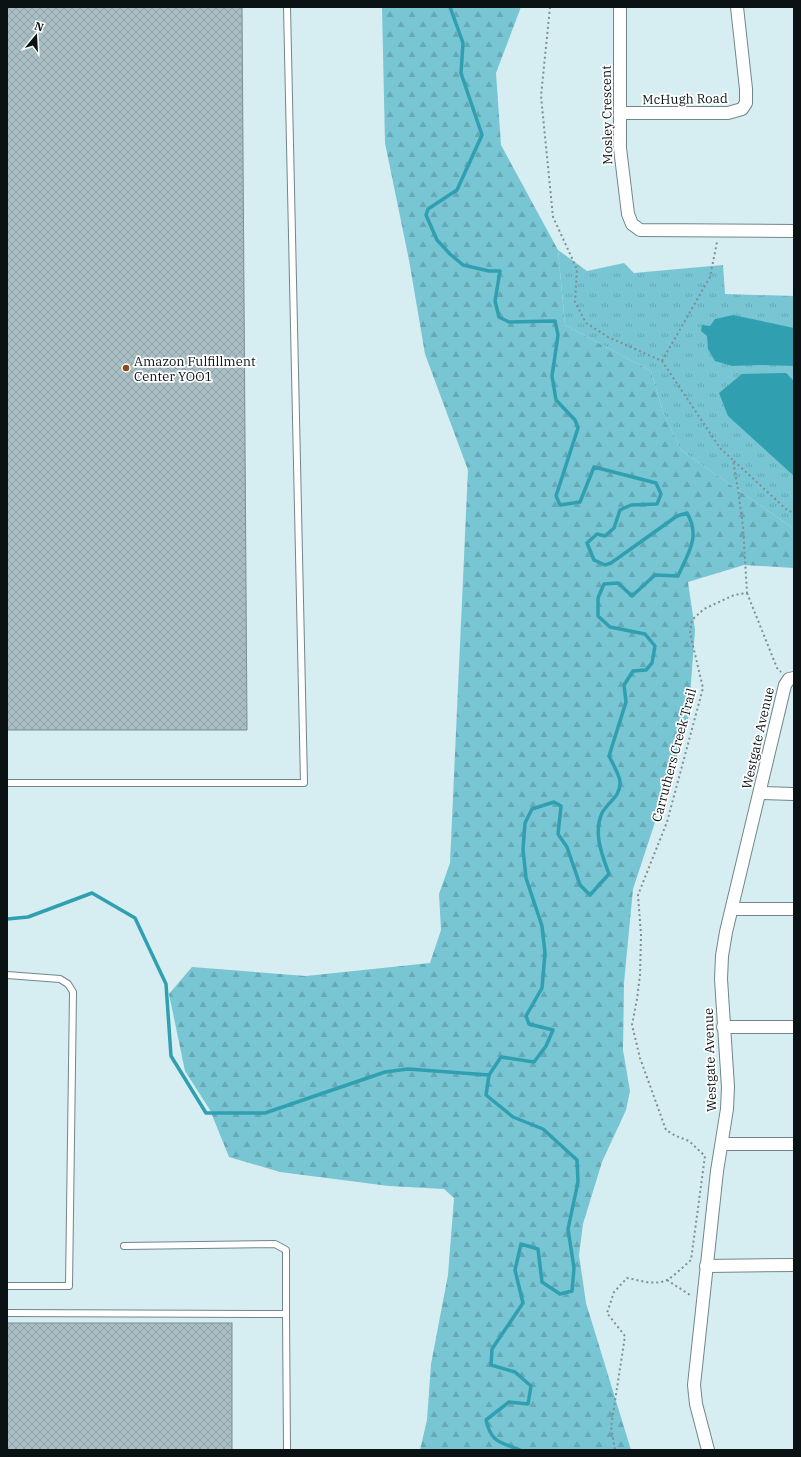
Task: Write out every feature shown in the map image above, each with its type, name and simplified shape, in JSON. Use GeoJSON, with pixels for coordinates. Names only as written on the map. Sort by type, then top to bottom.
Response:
{"type":"FeatureCollection","features":[{"type":"Feature","properties":{"kind":"street","name":"Mosley Crescent"},"geometry":{"type":"LineString","coordinates":[[620,7],[620,148],[628,214],[632,224],[640,230],[794,231]]}},
{"type":"Feature","properties":{"kind":"street","name":"McHugh Road"},"geometry":{"type":"LineString","coordinates":[[620,112],[728,113],[742,109],[746,103],[746,89],[737,7]]}},
{"type":"Feature","properties":{"kind":"street","name":"Westgate Avenue"},"geometry":{"type":"LineString","coordinates":[[708,1450],[696,1404],[694,1385],[717,1171],[728,1102],[721,979],[722,956],[726,932],[785,685],[791,679]]}},
{"type":"Feature","properties":{"kind":"street"},"geometry":{"type":"LineString","coordinates":[[760,793],[794,794]]}},
{"type":"Feature","properties":{"kind":"street"},"geometry":{"type":"LineString","coordinates":[[732,909],[794,909]]}},
{"type":"Feature","properties":{"kind":"street"},"geometry":{"type":"LineString","coordinates":[[724,1027],[794,1027]]}},
{"type":"Feature","properties":{"kind":"street"},"geometry":{"type":"LineString","coordinates":[[722,1144],[794,1144]]}},
{"type":"Feature","properties":{"kind":"street"},"geometry":{"type":"LineString","coordinates":[[706,1266],[794,1265]]}},
{"type":"Feature","properties":{"kind":"lane"},"geometry":{"type":"LineString","coordinates":[[7,783],[304,783],[287,7]]}},
{"type":"Feature","properties":{"kind":"lane"},"geometry":{"type":"LineString","coordinates":[[7,975],[60,979],[68,984],[73,992],[69,1286],[7,1286]]}},
{"type":"Feature","properties":{"kind":"lane"},"geometry":{"type":"LineString","coordinates":[[124,1246],[275,1244],[286,1250],[287,1450]]}},
{"type":"Feature","properties":{"kind":"lane"},"geometry":{"type":"LineString","coordinates":[[7,1313],[286,1314]]}},
{"type":"Feature","properties":{"kind":"path"},"geometry":{"type":"LineString","coordinates":[[550,7],[541,96],[553,217],[577,269],[575,302],[586,323],[608,337],[662,361],[720,448],[787,510],[794,513]]}},
{"type":"Feature","properties":{"kind":"path"},"geometry":{"type":"LineString","coordinates":[[662,361],[710,277],[718,245],[717,231]]}},
{"type":"Feature","properties":{"kind":"path"},"geometry":{"type":"LineString","coordinates":[[733,460],[743,526],[747,593],[777,668],[791,679]]}},
{"type":"Feature","properties":{"kind":"path","name":"Carruthers Creek Trail"},"geometry":{"type":"LineString","coordinates":[[667,1280],[691,1260],[705,1156],[689,1141],[666,1130],[640,1058],[632,1025],[640,975],[638,895],[667,822],[702,688],[690,633],[692,620],[704,609],[734,595],[747,593]]}},
{"type":"Feature","properties":{"kind":"path"},"geometry":{"type":"LineString","coordinates":[[615,1450],[611,1427],[625,1336],[607,1312],[614,1292],[627,1278],[646,1282],[667,1280],[690,1295]]}},
{"type":"Feature","properties":{"kind":"green space"},"geometry":{"type":"Polygon","coordinates":[[[382,7],[521,7],[496,73],[501,145],[558,250],[565,325],[651,371],[663,412],[681,450],[794,529],[794,568],[744,565],[688,582],[695,630],[688,722],[633,889],[624,983],[623,1050],[630,1091],[626,1110],[602,1162],[583,1224],[579,1255],[586,1303],[631,1450],[420,1450],[427,1420],[431,1364],[448,1275],[454,1198],[444,1189],[389,1186],[280,1172],[229,1157],[210,1110],[185,1071],[169,994],[192,967],[306,976],[430,963],[441,930],[439,894],[450,863],[468,470],[425,354],[409,260],[385,143],[382,7]]]}},
{"type":"Feature","properties":{"kind":"green space"},"geometry":{"type":"Polygon","coordinates":[[[558,250],[587,271],[624,263],[634,273],[723,265],[725,294],[794,296],[794,529],[681,450],[663,412],[651,371],[565,325],[558,250]]]}},
{"type":"Feature","properties":{"kind":"shaded area"},"geometry":{"type":"Polygon","coordinates":[[[733,315],[794,328],[794,366],[732,366],[715,361],[708,349],[707,336],[701,331],[702,325],[710,326],[715,319],[733,315]]]}},
{"type":"Feature","properties":{"kind":"shaded area"},"geometry":{"type":"Polygon","coordinates":[[[786,373],[794,381],[794,476],[728,416],[719,393],[742,374],[786,373]]]}},
{"type":"Feature","properties":{"kind":"building","name":"Amazon Fulfillment Center YOO1"},"geometry":{"type":"Polygon","coordinates":[[[7,7],[242,7],[247,730],[7,730],[7,7]]]}},
{"type":"Feature","properties":{"kind":"building"},"geometry":{"type":"Polygon","coordinates":[[[7,1323],[232,1323],[232,1450],[7,1450],[7,1323]]]}},
{"type":"Feature","properties":{"kind":"waterway"},"geometry":{"type":"LineString","coordinates":[[450,7],[463,43],[461,73],[482,135],[457,190],[428,209],[426,215],[437,240],[463,265],[489,271],[500,271],[495,301],[499,317],[509,322],[555,321],[558,335],[552,376],[556,400],[575,420],[578,428],[556,496],[560,505],[580,502],[594,467],[656,483],[661,494],[657,504],[631,505],[620,510],[614,528],[605,536],[597,534],[587,543],[594,560],[605,565],[611,563],[677,516],[687,513],[693,530],[692,545],[678,576],[655,575],[632,596],[618,583],[604,584],[598,598],[598,616],[610,627],[645,634],[655,646],[652,663],[646,670],[633,671],[624,685],[626,702],[609,756],[620,779],[620,787],[616,795],[602,813],[598,828],[598,836],[609,874],[590,895],[580,885],[567,847],[558,834],[561,806],[554,802],[532,809],[525,823],[523,849],[526,878],[542,926],[545,953],[542,988],[526,1016],[529,1024],[553,1030],[546,1046],[534,1062],[501,1057],[489,1075],[486,1095],[513,1117],[543,1129],[577,1160],[578,1182],[568,1229],[574,1268],[572,1291],[560,1294],[542,1282],[538,1249],[521,1244],[515,1270],[523,1303],[492,1349],[491,1365],[515,1372],[531,1386],[528,1404],[509,1402],[486,1420],[488,1428],[498,1441],[520,1450]]}},
{"type":"Feature","properties":{"kind":"waterway"},"geometry":{"type":"LineString","coordinates":[[7,919],[28,917],[92,893],[135,918],[166,984],[171,1056],[206,1113],[265,1113],[385,1072],[408,1069],[489,1075]]}},
{"type":"Feature","properties":{"kind":"place","name":"Amazon Fulfillment Center YOO1"},"geometry":{"type":"Point","coordinates":[126,368]}}]}
